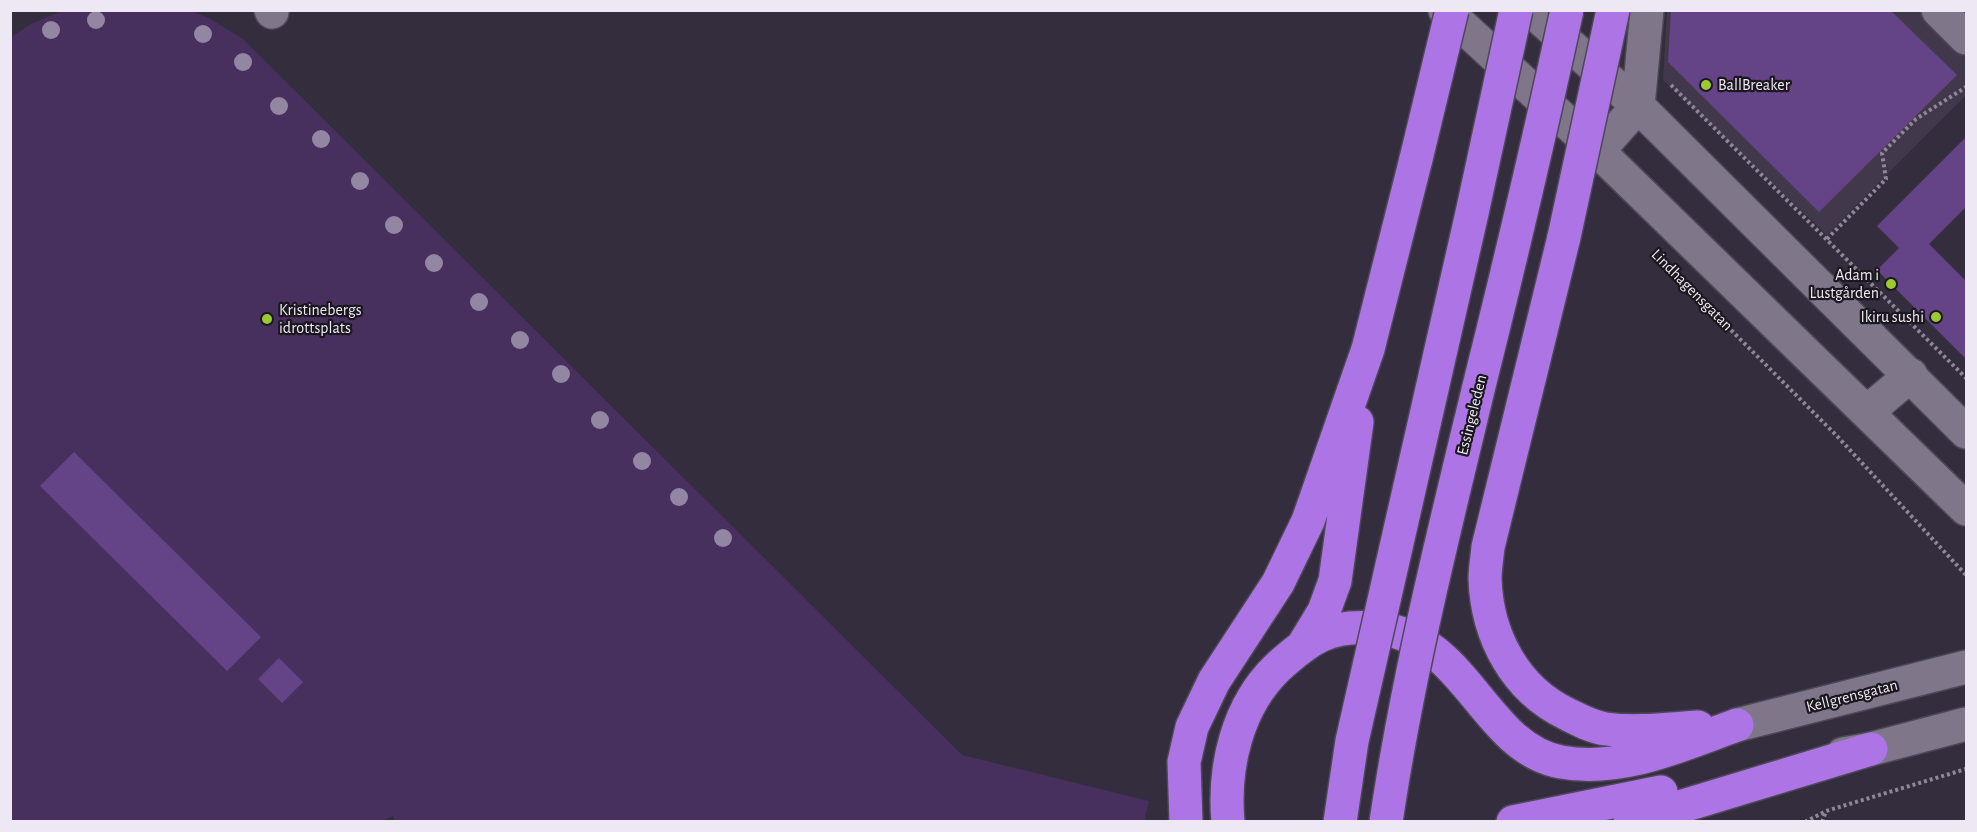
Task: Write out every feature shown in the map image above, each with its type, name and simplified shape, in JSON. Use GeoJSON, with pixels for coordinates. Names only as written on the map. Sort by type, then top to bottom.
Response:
{"type":"FeatureCollection","features":[{"type":"Feature","properties":{"kind":"highway"},"geometry":{"type":"LineString","coordinates":[[1186,822],[1184,762],[1192,727],[1214,681],[1278,583],[1308,521],[1368,349],[1452,10]]}},
{"type":"Feature","properties":{"kind":"highway"},"geometry":{"type":"LineString","coordinates":[[1340,822],[1352,741],[1470,225],[1516,10]]}},
{"type":"Feature","properties":{"kind":"highway","name":"Essingeleden"},"geometry":{"type":"LineString","coordinates":[[1386,822],[1395,760],[1446,522],[1533,167],[1567,10]]}},
{"type":"Feature","properties":{"kind":"highway"},"geometry":{"type":"LineString","coordinates":[[1613,10],[1564,237],[1488,547],[1485,579],[1488,606],[1497,639],[1510,666],[1549,706],[1604,729],[1632,731],[1737,725]]}},
{"type":"Feature","properties":{"kind":"highway"},"geometry":{"type":"LineString","coordinates":[[1305,644],[1324,612],[1335,581],[1368,349]]}},
{"type":"Feature","properties":{"kind":"highway"},"geometry":{"type":"LineString","coordinates":[[1228,822],[1227,788],[1238,729],[1253,697],[1276,670],[1305,644],[1333,630],[1360,627],[1384,628],[1409,636],[1436,651],[1508,732],[1536,754],[1560,762],[1585,765],[1612,764],[1645,757],[1737,725]]}},
{"type":"Feature","properties":{"kind":"highway"},"geometry":{"type":"LineString","coordinates":[[1556,822],[1617,813],[1871,749]]}},
{"type":"Feature","properties":{"kind":"highway"},"geometry":{"type":"LineString","coordinates":[[1513,822],[1617,813],[1756,770]]}},
{"type":"Feature","properties":{"kind":"street","name":"Lindhagensgatan"},"geometry":{"type":"LineString","coordinates":[[1445,10],[1598,151],[1966,509]]}},
{"type":"Feature","properties":{"kind":"street"},"geometry":{"type":"LineString","coordinates":[[1531,10],[1638,106],[1966,432]]}},
{"type":"Feature","properties":{"kind":"street"},"geometry":{"type":"LineString","coordinates":[[1598,151],[1638,106],[1647,10]]}},
{"type":"Feature","properties":{"kind":"street"},"geometry":{"type":"LineString","coordinates":[[1938,10],[1966,38]]}},
{"type":"Feature","properties":{"kind":"street"},"geometry":{"type":"LineString","coordinates":[[1867,412],[1911,375]]}},
{"type":"Feature","properties":{"kind":"street","name":"Kellgrensgatan"},"geometry":{"type":"LineString","coordinates":[[1737,725],[1966,667]]}},
{"type":"Feature","properties":{"kind":"street"},"geometry":{"type":"LineString","coordinates":[[1756,770],[1871,749],[1966,724]]}},
{"type":"Feature","properties":{"kind":"path"},"geometry":{"type":"LineString","coordinates":[[1642,73],[1660,74],[1966,378]]}},
{"type":"Feature","properties":{"kind":"path"},"geometry":{"type":"LineString","coordinates":[[1827,239],[1886,179],[1882,153],[1916,119],[1966,87]]}},
{"type":"Feature","properties":{"kind":"path","name":"Lindhagensgatan"},"geometry":{"type":"LineString","coordinates":[[1658,257],[1836,435],[1966,574]]}},
{"type":"Feature","properties":{"kind":"path"},"geometry":{"type":"LineString","coordinates":[[1805,822],[1826,811],[1966,769]]}},
{"type":"Feature","properties":{"kind":"path"},"geometry":{"type":"LineString","coordinates":[[1822,822],[1826,811]]}},
{"type":"Feature","properties":{"kind":"shaded area","name":"Kristinebergs idrottsplats"},"geometry":{"type":"Polygon","coordinates":[[[64,10],[191,11],[209,18],[243,39],[962,755],[1149,801],[1144,822],[395,822],[393,816],[379,822],[11,821],[11,37],[31,24],[64,10]]]}},
{"type":"Feature","properties":{"kind":"shaded area"},"geometry":{"type":"Polygon","coordinates":[[[1667,11],[1937,11],[1966,41],[1966,95],[1827,235],[1663,80],[1667,11]]]}},
{"type":"Feature","properties":{"kind":"building"},"geometry":{"type":"Polygon","coordinates":[[[1671,10],[1890,10],[1957,75],[1819,212],[1668,62],[1671,10]]]}},
{"type":"Feature","properties":{"kind":"building"},"geometry":{"type":"Polygon","coordinates":[[[1966,137],[1966,207],[1929,244],[1966,281],[1966,359],[1877,270],[1899,248],[1877,226],[1966,137]]]}},
{"type":"Feature","properties":{"kind":"building"},"geometry":{"type":"Polygon","coordinates":[[[74,452],[261,637],[227,671],[40,486],[74,452]]]}},
{"type":"Feature","properties":{"kind":"building"},"geometry":{"type":"Polygon","coordinates":[[[279,658],[303,682],[282,703],[258,679],[279,658]]]}},
{"type":"Feature","properties":{"kind":"place","name":"BallBreaker"},"geometry":{"type":"Point","coordinates":[1706,85]}},
{"type":"Feature","properties":{"kind":"place","name":"Adam i Lustgården"},"geometry":{"type":"Point","coordinates":[1891,284]}},
{"type":"Feature","properties":{"kind":"place","name":"Ikiru sushi"},"geometry":{"type":"Point","coordinates":[1936,317]}},
{"type":"Feature","properties":{"kind":"place","name":"Kristinebergs idrottsplats"},"geometry":{"type":"Point","coordinates":[267,319]}}]}
